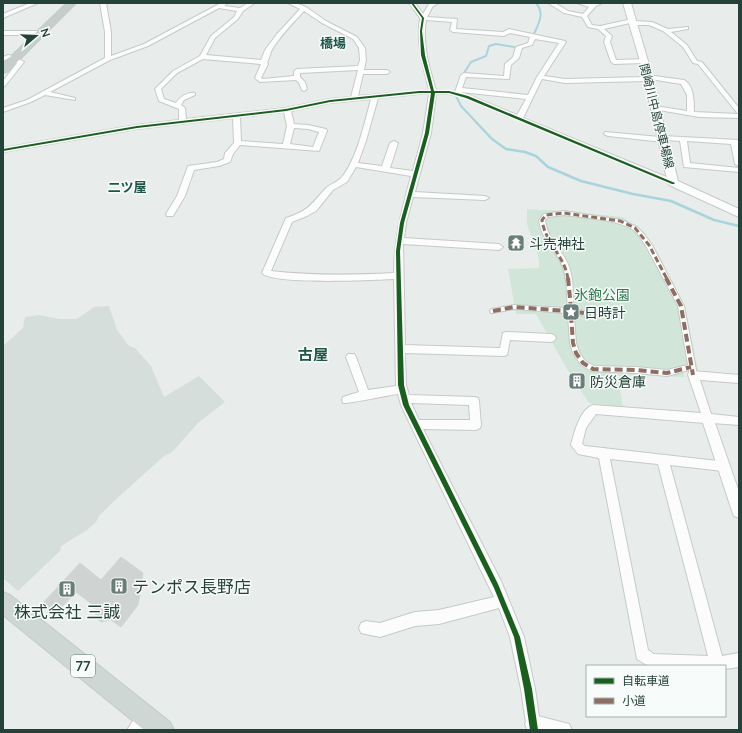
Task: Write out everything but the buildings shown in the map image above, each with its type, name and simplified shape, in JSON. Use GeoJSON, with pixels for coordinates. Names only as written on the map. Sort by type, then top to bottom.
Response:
{"type":"FeatureCollection","features":[{"type":"Feature","properties":{"kind":"highway"},"geometry":{"type":"LineString","coordinates":[[37,33],[64,3]]}},
{"type":"Feature","properties":{"kind":"highway"},"geometry":{"type":"LineString","coordinates":[[3,64],[72,3]]}},
{"type":"Feature","properties":{"kind":"highway"},"geometry":{"type":"LineString","coordinates":[[3,70],[10,59]]}},
{"type":"Feature","properties":{"kind":"highway"},"geometry":{"type":"LineString","coordinates":[[3,75],[10,59]]}},
{"type":"Feature","properties":{"kind":"main road","name":"関崎川中島停車場線"},"geometry":{"type":"LineString","coordinates":[[627,3],[644,62],[673,183],[739,213]]}},
{"type":"Feature","properties":{"kind":"main road","name":"77"},"geometry":{"type":"LineString","coordinates":[[3,602],[141,723],[162,730]]}},
{"type":"Feature","properties":{"kind":"street"},"geometry":{"type":"LineString","coordinates":[[3,16],[35,3]]}},
{"type":"Feature","properties":{"kind":"street"},"geometry":{"type":"LineString","coordinates":[[103,3],[108,32],[108,59]]}},
{"type":"Feature","properties":{"kind":"street"},"geometry":{"type":"LineString","coordinates":[[183,121],[182,108],[161,100],[158,89],[175,72],[202,57],[213,37],[236,18],[241,10],[252,3]]}},
{"type":"Feature","properties":{"kind":"street"},"geometry":{"type":"LineString","coordinates":[[291,3],[303,7],[331,26],[355,38],[362,48],[363,60],[354,99]]}},
{"type":"Feature","properties":{"kind":"street"},"geometry":{"type":"LineString","coordinates":[[304,89],[302,82],[297,78],[262,82],[258,78],[265,64],[263,62],[266,58],[268,50],[303,7],[310,3]]}},
{"type":"Feature","properties":{"kind":"street"},"geometry":{"type":"LineString","coordinates":[[412,3],[423,18]]}},
{"type":"Feature","properties":{"kind":"street"},"geometry":{"type":"LineString","coordinates":[[436,3],[431,5],[423,18],[421,31],[423,55],[433,92],[427,133],[402,223],[400,241],[398,276],[403,394],[415,424],[502,601],[517,637],[534,727],[563,730]]}},
{"type":"Feature","properties":{"kind":"street"},"geometry":{"type":"LineString","coordinates":[[551,3],[566,12],[584,16],[590,26],[600,28],[632,22],[650,23],[667,31],[685,46],[695,62],[700,63],[739,112]]}},
{"type":"Feature","properties":{"kind":"street"},"geometry":{"type":"LineString","coordinates":[[580,3],[593,6]]}},
{"type":"Feature","properties":{"kind":"street"},"geometry":{"type":"LineString","coordinates":[[584,16],[593,6],[599,3]]}},
{"type":"Feature","properties":{"kind":"street"},"geometry":{"type":"LineString","coordinates":[[3,110],[29,101],[108,59],[146,45],[222,5],[241,10]]}},
{"type":"Feature","properties":{"kind":"street"},"geometry":{"type":"LineString","coordinates":[[423,18],[455,20],[453,30],[504,34],[508,31],[563,42],[540,78],[519,118]]}},
{"type":"Feature","properties":{"kind":"street"},"geometry":{"type":"LineString","coordinates":[[600,28],[609,36],[607,42],[614,62],[644,62]]}},
{"type":"Feature","properties":{"kind":"street"},"geometry":{"type":"LineString","coordinates":[[667,31],[686,28]]}},
{"type":"Feature","properties":{"kind":"street"},"geometry":{"type":"LineString","coordinates":[[3,33],[37,33]]}},
{"type":"Feature","properties":{"kind":"street"},"geometry":{"type":"LineString","coordinates":[[457,92],[464,75],[507,78],[508,64],[516,58],[519,47],[530,44],[533,37]]}},
{"type":"Feature","properties":{"kind":"street"},"geometry":{"type":"LineString","coordinates":[[202,57],[263,62]]}},
{"type":"Feature","properties":{"kind":"street"},"geometry":{"type":"LineString","coordinates":[[3,86],[20,62],[10,59]]}},
{"type":"Feature","properties":{"kind":"street"},"geometry":{"type":"LineString","coordinates":[[297,78],[297,71],[360,70],[387,72]]}},
{"type":"Feature","properties":{"kind":"street"},"geometry":{"type":"LineString","coordinates":[[540,78],[570,81],[647,78],[684,82],[690,95],[691,113]]}},
{"type":"Feature","properties":{"kind":"street"},"geometry":{"type":"LineString","coordinates":[[3,150],[137,127],[287,110],[330,102],[419,92],[457,92],[529,97]]}},
{"type":"Feature","properties":{"kind":"street"},"geometry":{"type":"LineString","coordinates":[[457,92],[673,183]]}},
{"type":"Feature","properties":{"kind":"street"},"geometry":{"type":"LineString","coordinates":[[44,93],[73,99]]}},
{"type":"Feature","properties":{"kind":"street"},"geometry":{"type":"LineString","coordinates":[[177,106],[182,99],[193,94]]}},
{"type":"Feature","properties":{"kind":"street"},"geometry":{"type":"LineString","coordinates":[[375,97],[365,132],[353,164],[344,180],[330,189],[316,207],[306,215],[289,220],[266,273],[296,277],[341,279],[398,276]]}},
{"type":"Feature","properties":{"kind":"street"},"geometry":{"type":"LineString","coordinates":[[655,108],[691,113],[739,116]]}},
{"type":"Feature","properties":{"kind":"street"},"geometry":{"type":"LineString","coordinates":[[286,146],[291,126],[287,110]]}},
{"type":"Feature","properties":{"kind":"street"},"geometry":{"type":"LineString","coordinates":[[170,214],[180,196],[191,168],[219,164],[227,160],[229,153],[234,149],[238,142],[236,116]]}},
{"type":"Feature","properties":{"kind":"street"},"geometry":{"type":"LineString","coordinates":[[238,142],[316,149],[323,131],[308,127],[291,126]]}},
{"type":"Feature","properties":{"kind":"street"},"geometry":{"type":"LineString","coordinates":[[608,134],[663,139],[737,142],[739,164]]}},
{"type":"Feature","properties":{"kind":"street"},"geometry":{"type":"LineString","coordinates":[[683,139],[687,165],[739,170]]}},
{"type":"Feature","properties":{"kind":"street"},"geometry":{"type":"LineString","coordinates":[[385,170],[394,143]]}},
{"type":"Feature","properties":{"kind":"street"},"geometry":{"type":"LineString","coordinates":[[353,164],[416,174]]}},
{"type":"Feature","properties":{"kind":"street"},"geometry":{"type":"LineString","coordinates":[[410,194],[485,198]]}},
{"type":"Feature","properties":{"kind":"street"},"geometry":{"type":"LineString","coordinates":[[739,379],[692,371],[667,373],[636,370],[593,370],[582,362],[576,353],[573,343],[566,267],[542,226],[542,220],[546,215],[564,213],[620,221],[635,228],[649,245],[681,306],[692,371],[722,466],[739,511]]}},
{"type":"Feature","properties":{"kind":"street"},"geometry":{"type":"LineString","coordinates":[[400,241],[499,247]]}},
{"type":"Feature","properties":{"kind":"street"},"geometry":{"type":"LineString","coordinates":[[493,311],[514,307],[591,314]]}},
{"type":"Feature","properties":{"kind":"street"},"geometry":{"type":"LineString","coordinates":[[400,349],[504,352],[506,336],[550,338]]}},
{"type":"Feature","properties":{"kind":"street"},"geometry":{"type":"LineString","coordinates":[[351,357],[365,395]]}},
{"type":"Feature","properties":{"kind":"street"},"geometry":{"type":"LineString","coordinates":[[347,400],[365,395],[403,394],[474,401],[476,426],[415,424]]}},
{"type":"Feature","properties":{"kind":"street"},"geometry":{"type":"LineString","coordinates":[[722,466],[604,455],[582,451],[576,445],[581,426],[593,408],[708,420],[739,421]]}},
{"type":"Feature","properties":{"kind":"street"},"geometry":{"type":"LineString","coordinates":[[604,455],[642,654],[652,661],[716,663],[739,660]]}},
{"type":"Feature","properties":{"kind":"street"},"geometry":{"type":"LineString","coordinates":[[663,460],[716,663]]}},
{"type":"Feature","properties":{"kind":"street"},"geometry":{"type":"LineString","coordinates":[[366,628],[380,630],[415,620],[439,617],[502,601]]}},
{"type":"Feature","properties":{"kind":"shaded area"},"geometry":{"type":"Polygon","coordinates":[[[109,306],[117,330],[129,346],[135,348],[151,366],[164,397],[199,376],[225,402],[198,423],[172,452],[163,457],[114,501],[87,530],[61,546],[60,551],[18,591],[3,578],[3,346],[23,328],[25,317],[39,315],[60,319],[77,319],[94,307],[109,306]]]}},
{"type":"Feature","properties":{"kind":"green space","name":"氷鉋公園"},"geometry":{"type":"Polygon","coordinates":[[[527,209],[623,217],[643,232],[656,251],[685,306],[698,371],[684,372],[684,377],[634,375],[618,376],[623,408],[589,403],[571,376],[536,314],[516,314],[508,269],[539,268],[539,259],[527,224],[527,209]]]}},
{"type":"Feature","properties":{"kind":"waterway"},"geometry":{"type":"LineString","coordinates":[[534,34],[541,14],[536,3]]}},
{"type":"Feature","properties":{"kind":"waterway"},"geometry":{"type":"LineString","coordinates":[[464,73],[471,62],[486,56],[489,46],[496,44],[514,47]]}},
{"type":"Feature","properties":{"kind":"waterway"},"geometry":{"type":"LineString","coordinates":[[456,96],[461,106],[477,123]]}},
{"type":"Feature","properties":{"kind":"waterway"},"geometry":{"type":"LineString","coordinates":[[476,122],[492,139],[506,149],[525,152],[536,156],[548,167],[581,181],[633,194],[671,201],[714,220],[739,226]]}},
{"type":"Feature","properties":{"kind":"marked path"},"geometry":{"type":"LineString","coordinates":[[571,308],[566,267],[548,239],[542,220],[546,215],[564,213],[620,221],[635,228],[649,245],[681,306],[693,375]]}},
{"type":"Feature","properties":{"kind":"marked path"},"geometry":{"type":"LineString","coordinates":[[493,311],[514,307],[567,311]]}},
{"type":"Feature","properties":{"kind":"marked path"},"geometry":{"type":"LineString","coordinates":[[576,312],[591,314]]}},
{"type":"Feature","properties":{"kind":"marked path"},"geometry":{"type":"LineString","coordinates":[[571,315],[573,343],[576,353],[583,363],[593,369],[636,370],[667,373],[691,367]]}},
{"type":"Feature","properties":{"kind":"cycle path"},"geometry":{"type":"LineString","coordinates":[[412,3],[423,18],[421,31],[423,55],[433,92],[427,133],[402,223],[398,251],[401,385],[406,405],[496,586],[517,637],[528,689],[534,730]]}},
{"type":"Feature","properties":{"kind":"cycle path"},"geometry":{"type":"LineString","coordinates":[[3,150],[137,127],[286,110],[330,101],[419,92],[449,92],[467,97],[673,183]]}},
{"type":"Feature","properties":{"kind":"place","name":"斗売神社"},"geometry":{"type":"Point","coordinates":[516,243]}},
{"type":"Feature","properties":{"kind":"place","name":"日時計"},"geometry":{"type":"Point","coordinates":[571,312]}},
{"type":"Feature","properties":{"kind":"place","name":"防災倉庫"},"geometry":{"type":"Point","coordinates":[577,381]}},
{"type":"Feature","properties":{"kind":"place","name":"テンポス長野店"},"geometry":{"type":"Point","coordinates":[119,586]}},
{"type":"Feature","properties":{"kind":"place","name":"株式会社 三誠"},"geometry":{"type":"Point","coordinates":[67,589]}},
{"type":"Feature","properties":{"kind":"district","name":"橋場"},"geometry":{"type":"Point","coordinates":[333,43]}},
{"type":"Feature","properties":{"kind":"district","name":"二ツ屋"},"geometry":{"type":"Point","coordinates":[127,187]}},
{"type":"Feature","properties":{"kind":"district","name":"古屋"},"geometry":{"type":"Point","coordinates":[313,354]}}]}
